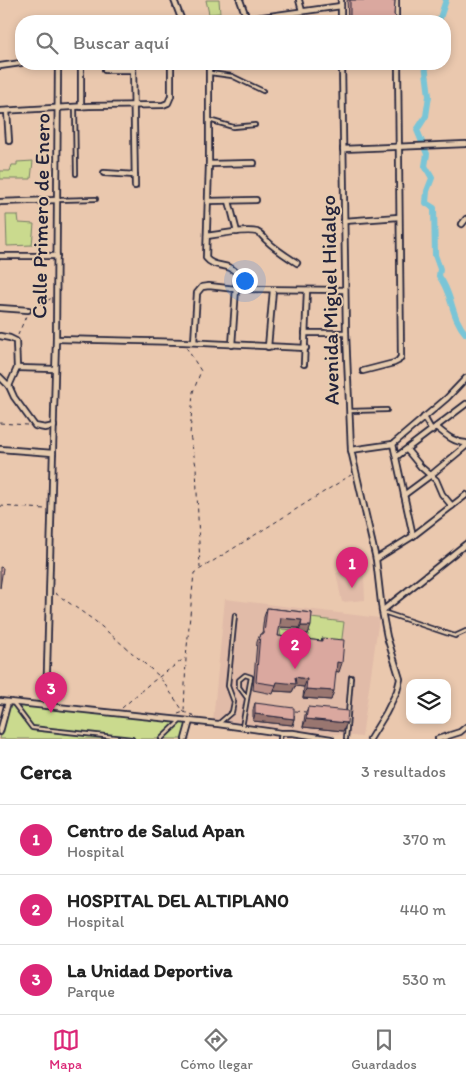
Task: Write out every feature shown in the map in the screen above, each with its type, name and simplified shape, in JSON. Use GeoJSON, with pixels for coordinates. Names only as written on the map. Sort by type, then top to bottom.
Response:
{"type":"FeatureCollection","features":[{"type":"Feature","properties":{"kind":"street"},"geometry":{"type":"LineString","coordinates":[[174,0],[180,15]]}},
{"type":"Feature","properties":{"kind":"street"},"geometry":{"type":"LineString","coordinates":[[240,0],[245,15]]}},
{"type":"Feature","properties":{"kind":"street"},"geometry":{"type":"LineString","coordinates":[[299,0],[302,12]]}},
{"type":"Feature","properties":{"kind":"street"},"geometry":{"type":"LineString","coordinates":[[341,0],[341,15]]}},
{"type":"Feature","properties":{"kind":"street"},"geometry":{"type":"LineString","coordinates":[[396,0],[396,15]]}},
{"type":"Feature","properties":{"kind":"street"},"geometry":{"type":"LineString","coordinates":[[281,15],[341,6]]}},
{"type":"Feature","properties":{"kind":"street"},"geometry":{"type":"LineString","coordinates":[[0,66],[15,64]]}},
{"type":"Feature","properties":{"kind":"street","name":"Calle Primero de Enero"},"geometry":{"type":"LineString","coordinates":[[46,706],[56,339],[58,70]]}},
{"type":"Feature","properties":{"kind":"street"},"geometry":{"type":"LineString","coordinates":[[78,107],[81,70]]}},
{"type":"Feature","properties":{"kind":"street"},"geometry":{"type":"LineString","coordinates":[[105,70],[133,70],[135,186]]}},
{"type":"Feature","properties":{"kind":"street"},"geometry":{"type":"LineString","coordinates":[[0,111],[133,104],[163,105],[168,103],[171,96],[171,70]]}},
{"type":"Feature","properties":{"kind":"street"},"geometry":{"type":"LineString","coordinates":[[210,70],[206,258],[212,264],[231,267],[237,274],[232,345]]}},
{"type":"Feature","properties":{"kind":"street","name":"Avenida Miguel Hidalgo"},"geometry":{"type":"LineString","coordinates":[[342,70],[346,333],[351,450],[376,559],[387,637],[400,679],[397,691],[370,739]]}},
{"type":"Feature","properties":{"kind":"street"},"geometry":{"type":"LineString","coordinates":[[363,371],[394,363],[401,357],[398,70]]}},
{"type":"Feature","properties":{"kind":"street"},"geometry":{"type":"LineString","coordinates":[[7,111],[9,141]]}},
{"type":"Feature","properties":{"kind":"street"},"geometry":{"type":"LineString","coordinates":[[344,149],[466,144]]}},
{"type":"Feature","properties":{"kind":"street"},"geometry":{"type":"LineString","coordinates":[[209,164],[254,163]]}},
{"type":"Feature","properties":{"kind":"street"},"geometry":{"type":"LineString","coordinates":[[104,174],[135,175]]}},
{"type":"Feature","properties":{"kind":"street"},"geometry":{"type":"LineString","coordinates":[[0,202],[57,200]]}},
{"type":"Feature","properties":{"kind":"street"},"geometry":{"type":"LineString","coordinates":[[208,201],[256,200]]}},
{"type":"Feature","properties":{"kind":"street"},"geometry":{"type":"LineString","coordinates":[[229,201],[237,232]]}},
{"type":"Feature","properties":{"kind":"street"},"geometry":{"type":"LineString","coordinates":[[344,221],[399,217]]}},
{"type":"Feature","properties":{"kind":"street"},"geometry":{"type":"LineString","coordinates":[[462,224],[466,219]]}},
{"type":"Feature","properties":{"kind":"street"},"geometry":{"type":"LineString","coordinates":[[206,236],[237,232],[256,232],[262,235],[283,255],[297,263]]}},
{"type":"Feature","properties":{"kind":"street"},"geometry":{"type":"LineString","coordinates":[[0,256],[57,256]]}},
{"type":"Feature","properties":{"kind":"street"},"geometry":{"type":"LineString","coordinates":[[194,342],[197,293],[202,287],[273,290],[345,290]]}},
{"type":"Feature","properties":{"kind":"street"},"geometry":{"type":"LineString","coordinates":[[268,347],[273,290]]}},
{"type":"Feature","properties":{"kind":"street"},"geometry":{"type":"LineString","coordinates":[[304,364],[307,290]]}},
{"type":"Feature","properties":{"kind":"street"},"geometry":{"type":"LineString","coordinates":[[0,308],[28,310]]}},
{"type":"Feature","properties":{"kind":"street"},"geometry":{"type":"LineString","coordinates":[[305,333],[346,333]]}},
{"type":"Feature","properties":{"kind":"street"},"geometry":{"type":"LineString","coordinates":[[0,336],[16,341],[17,368],[9,386]]}},
{"type":"Feature","properties":{"kind":"street"},"geometry":{"type":"LineString","coordinates":[[56,339],[194,342],[306,348]]}},
{"type":"Feature","properties":{"kind":"street"},"geometry":{"type":"LineString","coordinates":[[17,368],[55,369]]}},
{"type":"Feature","properties":{"kind":"street"},"geometry":{"type":"LineString","coordinates":[[0,377],[9,386],[14,397],[35,426],[45,428],[54,426]]}},
{"type":"Feature","properties":{"kind":"street"},"geometry":{"type":"LineString","coordinates":[[351,450],[393,444],[447,398],[466,378]]}},
{"type":"Feature","properties":{"kind":"street"},"geometry":{"type":"LineString","coordinates":[[396,457],[466,404]]}},
{"type":"Feature","properties":{"kind":"street"},"geometry":{"type":"LineString","coordinates":[[424,418],[432,431]]}},
{"type":"Feature","properties":{"kind":"street"},"geometry":{"type":"LineString","coordinates":[[436,427],[450,439],[466,444]]}},
{"type":"Feature","properties":{"kind":"street"},"geometry":{"type":"LineString","coordinates":[[393,444],[413,536]]}},
{"type":"Feature","properties":{"kind":"street"},"geometry":{"type":"LineString","coordinates":[[404,495],[431,475],[466,444]]}},
{"type":"Feature","properties":{"kind":"street"},"geometry":{"type":"LineString","coordinates":[[0,449],[53,453]]}},
{"type":"Feature","properties":{"kind":"street"},"geometry":{"type":"LineString","coordinates":[[406,450],[420,467],[431,475],[442,494],[452,506]]}},
{"type":"Feature","properties":{"kind":"street"},"geometry":{"type":"LineString","coordinates":[[376,559],[413,536],[466,495]]}},
{"type":"Feature","properties":{"kind":"street"},"geometry":{"type":"LineString","coordinates":[[382,611],[466,544]]}},
{"type":"Feature","properties":{"kind":"street"},"geometry":{"type":"LineString","coordinates":[[0,701],[218,724],[281,733],[293,732],[331,739]]}},
{"type":"Feature","properties":{"kind":"street"},"geometry":{"type":"LineString","coordinates":[[0,732],[11,703]]}},
{"type":"Feature","properties":{"kind":"street"},"geometry":{"type":"LineString","coordinates":[[185,739],[190,721]]}},
{"type":"Feature","properties":{"kind":"street"},"geometry":{"type":"LineString","coordinates":[[438,739],[460,732],[466,727]]}},
{"type":"Feature","properties":{"kind":"lane"},"geometry":{"type":"LineString","coordinates":[[210,73],[232,76],[263,91]]}},
{"type":"Feature","properties":{"kind":"lane"},"geometry":{"type":"LineString","coordinates":[[76,174],[78,107]]}},
{"type":"Feature","properties":{"kind":"lane"},"geometry":{"type":"LineString","coordinates":[[209,120],[233,127],[255,125]]}},
{"type":"Feature","properties":{"kind":"lane"},"geometry":{"type":"LineString","coordinates":[[57,200],[96,199]]}},
{"type":"Feature","properties":{"kind":"lane"},"geometry":{"type":"LineString","coordinates":[[349,411],[387,410]]}},
{"type":"Feature","properties":{"kind":"lane"},"geometry":{"type":"LineString","coordinates":[[382,611],[455,636],[466,631]]}},
{"type":"Feature","properties":{"kind":"lane"},"geometry":{"type":"LineString","coordinates":[[218,724],[232,712],[234,702],[228,686],[235,615]]}},
{"type":"Feature","properties":{"kind":"lane"},"geometry":{"type":"LineString","coordinates":[[242,727],[251,677],[245,675],[239,680],[238,687],[247,698]]}},
{"type":"Feature","properties":{"kind":"lane"},"geometry":{"type":"LineString","coordinates":[[346,739],[351,677]]}},
{"type":"Feature","properties":{"kind":"lane"},"geometry":{"type":"LineString","coordinates":[[11,703],[32,728],[132,739]]}},
{"type":"Feature","properties":{"kind":"lane"},"geometry":{"type":"LineString","coordinates":[[161,739],[181,720]]}},
{"type":"Feature","properties":{"kind":"lane"},"geometry":{"type":"LineString","coordinates":[[280,739],[281,733]]}},
{"type":"Feature","properties":{"kind":"path"},"geometry":{"type":"LineString","coordinates":[[16,341],[28,310],[56,296]]}},
{"type":"Feature","properties":{"kind":"path"},"geometry":{"type":"LineString","coordinates":[[183,342],[201,371],[193,392],[190,435],[196,466],[200,569]]}},
{"type":"Feature","properties":{"kind":"path"},"geometry":{"type":"LineString","coordinates":[[0,423],[35,426]]}},
{"type":"Feature","properties":{"kind":"path"},"geometry":{"type":"LineString","coordinates":[[184,712],[186,658],[194,573],[356,472]]}},
{"type":"Feature","properties":{"kind":"path"},"geometry":{"type":"LineString","coordinates":[[0,506],[51,509]]}},
{"type":"Feature","properties":{"kind":"path"},"geometry":{"type":"LineString","coordinates":[[49,588],[95,621],[159,676],[184,712]]}},
{"type":"Feature","properties":{"kind":"path"},"geometry":{"type":"LineString","coordinates":[[116,713],[159,676],[186,658]]}},
{"type":"Feature","properties":{"kind":"path"},"geometry":{"type":"LineString","coordinates":[[293,732],[295,711],[311,712]]}},
{"type":"Feature","properties":{"kind":"path"},"geometry":{"type":"LineString","coordinates":[[168,719],[184,712]]}},
{"type":"Feature","properties":{"kind":"shaded area"},"geometry":{"type":"Polygon","coordinates":[[[353,569],[364,576],[365,600],[342,602],[336,573],[353,569]]]}},
{"type":"Feature","properties":{"kind":"shaded area"},"geometry":{"type":"Polygon","coordinates":[[[225,599],[379,618],[362,737],[213,721],[225,599]]]}},
{"type":"Feature","properties":{"kind":"green space"},"geometry":{"type":"Polygon","coordinates":[[[206,0],[219,0],[220,13],[209,14],[206,0]]]}},
{"type":"Feature","properties":{"kind":"green space"},"geometry":{"type":"Polygon","coordinates":[[[33,161],[31,179],[0,179],[0,171],[10,171],[12,165],[17,165],[17,162],[33,161]]]}},
{"type":"Feature","properties":{"kind":"green space"},"geometry":{"type":"Polygon","coordinates":[[[6,215],[18,215],[19,223],[34,224],[32,245],[7,246],[6,215]]]}},
{"type":"Feature","properties":{"kind":"green space"},"geometry":{"type":"Polygon","coordinates":[[[311,618],[344,622],[341,646],[281,644],[280,629],[297,630],[297,636],[308,636],[311,618]]]}},
{"type":"Feature","properties":{"kind":"green space"},"geometry":{"type":"Polygon","coordinates":[[[9,704],[189,723],[184,739],[0,739],[9,704]]]}},
{"type":"Feature","properties":{"kind":"building"},"geometry":{"type":"Polygon","coordinates":[[[350,0],[395,0],[394,15],[350,15],[350,0]]]}},
{"type":"Feature","properties":{"kind":"building"},"geometry":{"type":"Polygon","coordinates":[[[0,567],[3,568],[0,588],[0,567]]]}},
{"type":"Feature","properties":{"kind":"building"},"geometry":{"type":"Polygon","coordinates":[[[267,608],[312,613],[311,626],[301,626],[302,620],[281,618],[278,636],[322,641],[322,638],[344,640],[342,663],[337,662],[334,691],[306,689],[307,679],[295,677],[296,684],[277,682],[276,685],[256,682],[260,634],[264,634],[267,608]]]}},
{"type":"Feature","properties":{"kind":"building"},"geometry":{"type":"Polygon","coordinates":[[[255,703],[294,708],[294,719],[255,714],[255,703]]]}},
{"type":"Feature","properties":{"kind":"building"},"geometry":{"type":"Polygon","coordinates":[[[308,707],[348,711],[347,723],[306,719],[308,707]]]}},
{"type":"Feature","properties":{"kind":"waterway"},"geometry":{"type":"LineString","coordinates":[[441,15],[446,0]]}},
{"type":"Feature","properties":{"kind":"waterway"},"geometry":{"type":"LineString","coordinates":[[426,70],[429,96],[426,116],[417,130],[427,154],[425,166],[432,178],[427,191],[426,203],[434,208],[435,255],[440,269],[439,276],[447,290],[457,320],[466,334]]}},
{"type":"Feature","properties":{"kind":"place","name":"Centro de Salud Apan"},"geometry":{"type":"Point","coordinates":[352,588]}},
{"type":"Feature","properties":{"kind":"place","name":"H0SPITAL DEL ALTIPLAN0"},"geometry":{"type":"Point","coordinates":[295,669]}},
{"type":"Feature","properties":{"kind":"place","name":"La Unidad Deportiva"},"geometry":{"type":"Point","coordinates":[51,713]}}]}
